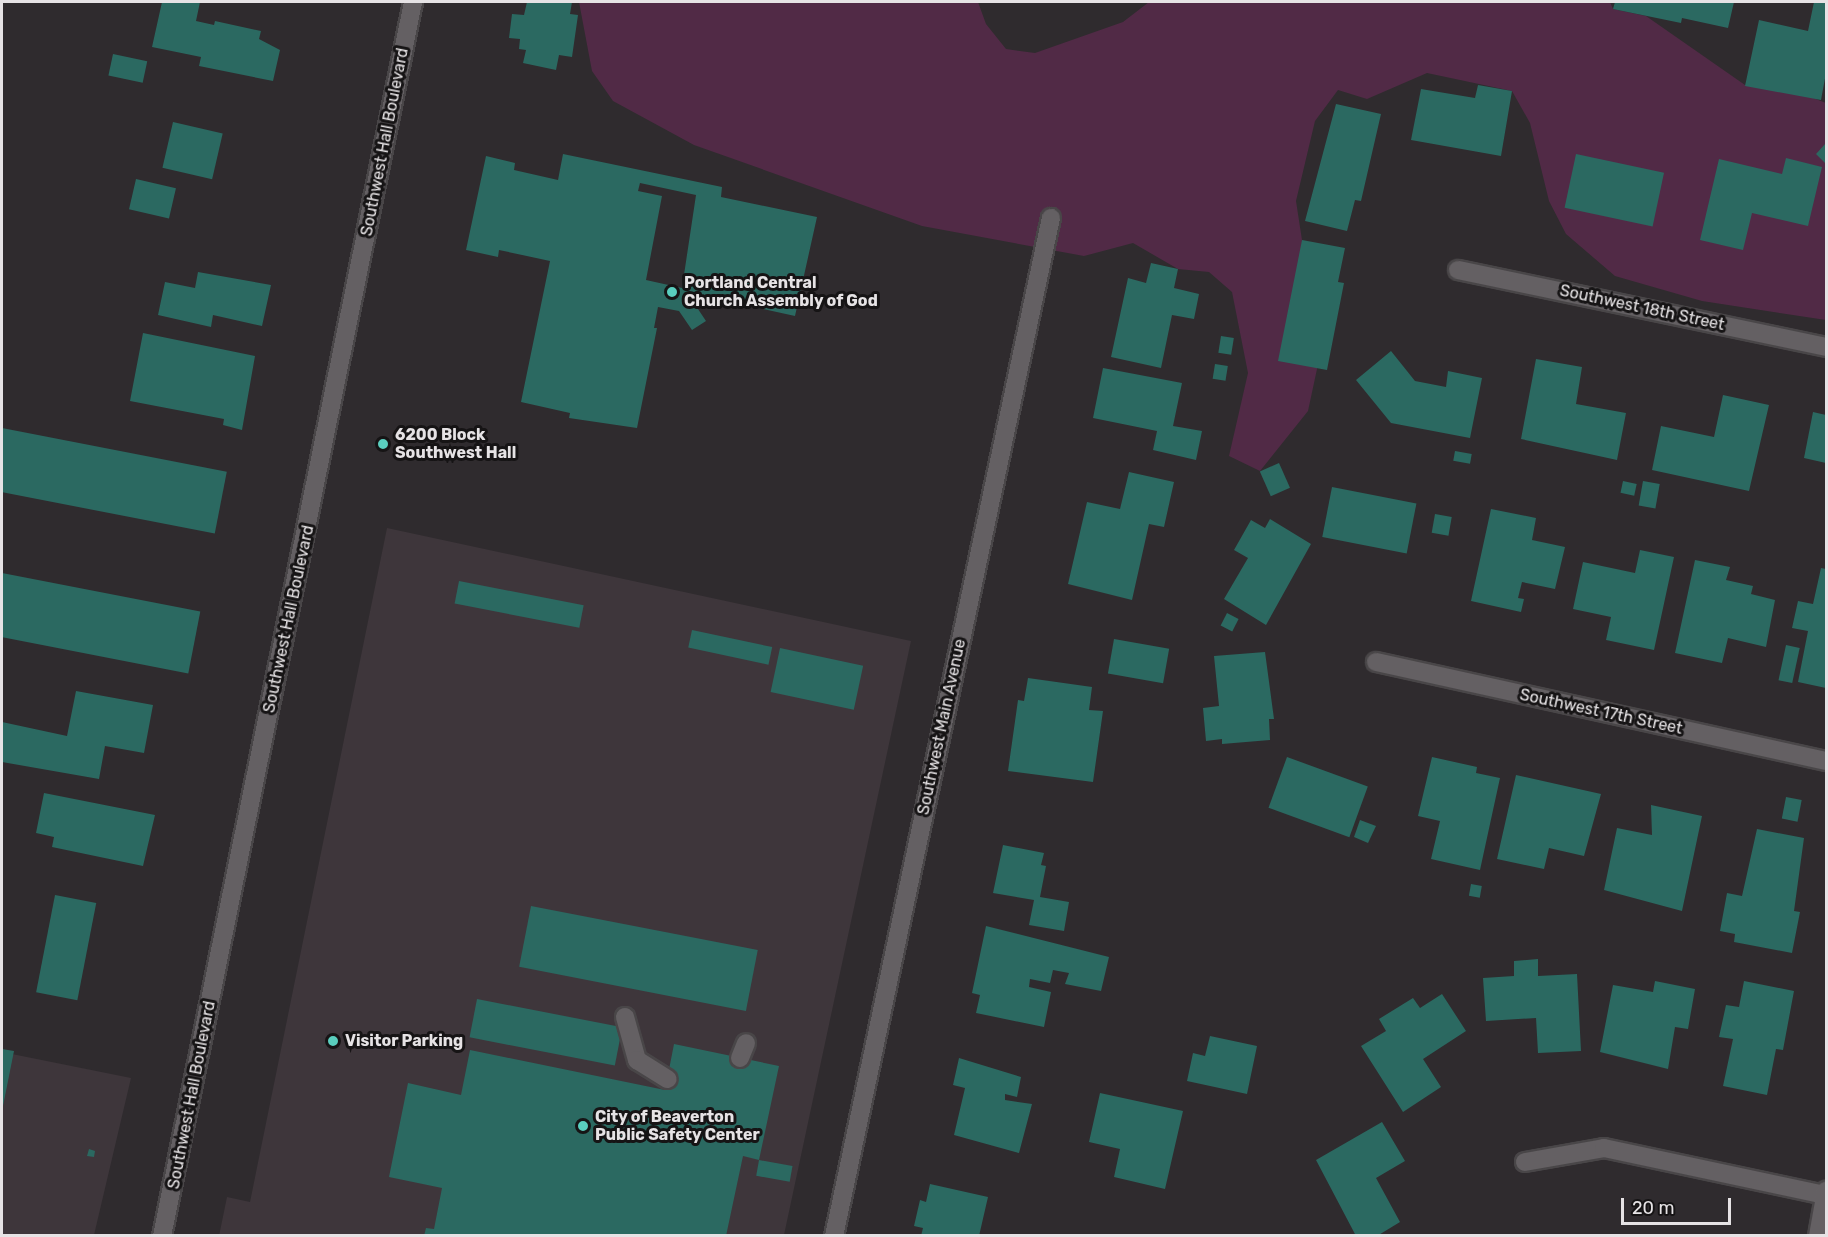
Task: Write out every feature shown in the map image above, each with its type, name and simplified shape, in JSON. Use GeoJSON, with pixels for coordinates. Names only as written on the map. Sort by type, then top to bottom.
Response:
{"type":"FeatureCollection","features":[{"type":"Feature","properties":{"kind":"street","name":"Southwest Hall Boulevard"},"geometry":{"type":"LineString","coordinates":[[162,1236],[413,2]]}},
{"type":"Feature","properties":{"kind":"street","name":"Southwest Main Avenue"},"geometry":{"type":"LineString","coordinates":[[834,1236],[1051,218]]}},
{"type":"Feature","properties":{"kind":"street","name":"Southwest 18th Street"},"geometry":{"type":"LineString","coordinates":[[1458,270],[1827,347]]}},
{"type":"Feature","properties":{"kind":"street","name":"Southwest 17th Street"},"geometry":{"type":"LineString","coordinates":[[1376,662],[1827,761]]}},
{"type":"Feature","properties":{"kind":"street"},"geometry":{"type":"LineString","coordinates":[[626,1017],[638,1060],[649,1071],[667,1079]]}},
{"type":"Feature","properties":{"kind":"street"},"geometry":{"type":"LineString","coordinates":[[1525,1162],[1604,1148],[1826,1193],[1818,1236]]}},
{"type":"Feature","properties":{"kind":"shaded area"},"geometry":{"type":"Polygon","coordinates":[[[579,2],[978,2],[986,24],[1006,49],[1035,53],[1123,22],[1149,2],[1610,2],[1613,9],[1646,16],[1745,85],[1767,80],[1826,103],[1826,320],[1702,301],[1615,276],[1566,234],[1549,201],[1530,123],[1512,91],[1427,73],[1367,99],[1338,90],[1315,121],[1296,201],[1302,240],[1301,258],[1324,328],[1317,369],[1308,411],[1260,471],[1229,456],[1248,373],[1232,292],[1209,272],[1178,269],[1133,243],[1084,256],[922,226],[694,145],[613,101],[592,71],[579,2]]]}},
{"type":"Feature","properties":{"kind":"shaded area"},"geometry":{"type":"Polygon","coordinates":[[[387,528],[911,641],[784,1235],[219,1236],[227,1197],[250,1202],[387,528]]]}},
{"type":"Feature","properties":{"kind":"shaded area"},"geometry":{"type":"Polygon","coordinates":[[[2,1052],[131,1078],[94,1235],[2,1235],[2,1052]]]}},
{"type":"Feature","properties":{"kind":"building"},"geometry":{"type":"Polygon","coordinates":[[[162,2],[200,2],[196,21],[214,25],[215,21],[261,31],[259,39],[280,50],[273,81],[199,66],[201,57],[152,47],[162,2]]]}},
{"type":"Feature","properties":{"kind":"building"},"geometry":{"type":"Polygon","coordinates":[[[527,2],[572,2],[570,14],[578,15],[572,57],[559,55],[556,70],[523,63],[526,50],[519,49],[520,39],[509,38],[512,14],[524,15],[527,2]]]}},
{"type":"Feature","properties":{"kind":"building"},"geometry":{"type":"Polygon","coordinates":[[[1615,2],[1734,2],[1728,28],[1682,18],[1681,23],[1613,9],[1615,2]]]}},
{"type":"Feature","properties":{"kind":"building"},"geometry":{"type":"Polygon","coordinates":[[[1814,2],[1826,2],[1826,73],[1821,100],[1745,86],[1759,20],[1808,31],[1814,2]]]}},
{"type":"Feature","properties":{"kind":"building"},"geometry":{"type":"Polygon","coordinates":[[[113,54],[147,61],[143,83],[108,76],[113,54]]]}},
{"type":"Feature","properties":{"kind":"building"},"geometry":{"type":"Polygon","coordinates":[[[1478,85],[1512,91],[1501,156],[1411,140],[1421,89],[1475,98],[1478,85]]]}},
{"type":"Feature","properties":{"kind":"building"},"geometry":{"type":"Polygon","coordinates":[[[1336,104],[1381,114],[1361,201],[1355,200],[1347,231],[1305,221],[1336,104]]]}},
{"type":"Feature","properties":{"kind":"building"},"geometry":{"type":"Polygon","coordinates":[[[173,122],[223,133],[212,179],[162,168],[173,122]]]}},
{"type":"Feature","properties":{"kind":"building"},"geometry":{"type":"Polygon","coordinates":[[[1826,143],[1826,164],[1816,154],[1826,143]]]}},
{"type":"Feature","properties":{"kind":"building","name":"Portland Central Church Assembly of God"},"geometry":{"type":"Polygon","coordinates":[[[563,154],[722,187],[721,197],[817,217],[795,316],[698,295],[696,306],[706,321],[692,330],[679,311],[658,307],[654,328],[657,328],[637,428],[569,418],[570,413],[521,402],[550,261],[499,250],[498,257],[466,250],[486,156],[515,163],[514,170],[558,180],[563,154]],[[640,183],[638,191],[662,196],[646,280],[682,288],[696,195],[640,183]]]}},
{"type":"Feature","properties":{"kind":"building"},"geometry":{"type":"Polygon","coordinates":[[[1576,154],[1664,173],[1653,227],[1565,208],[1576,154]]]}},
{"type":"Feature","properties":{"kind":"building"},"geometry":{"type":"Polygon","coordinates":[[[1786,158],[1822,167],[1808,226],[1752,213],[1743,250],[1700,240],[1719,159],[1782,174],[1786,158]]]}},
{"type":"Feature","properties":{"kind":"building"},"geometry":{"type":"Polygon","coordinates":[[[136,179],[176,188],[169,218],[129,209],[136,179]]]}},
{"type":"Feature","properties":{"kind":"building"},"geometry":{"type":"Polygon","coordinates":[[[1302,240],[1345,248],[1338,282],[1344,283],[1327,370],[1278,361],[1302,240]]]}},
{"type":"Feature","properties":{"kind":"building"},"geometry":{"type":"Polygon","coordinates":[[[1151,263],[1178,269],[1174,288],[1199,294],[1194,319],[1172,315],[1161,368],[1111,357],[1128,278],[1146,283],[1151,263]]]}},
{"type":"Feature","properties":{"kind":"building"},"geometry":{"type":"Polygon","coordinates":[[[198,272],[271,285],[262,326],[213,315],[211,327],[158,315],[165,282],[195,288],[198,272]]]}},
{"type":"Feature","properties":{"kind":"building"},"geometry":{"type":"Polygon","coordinates":[[[143,333],[255,356],[242,430],[223,425],[224,419],[130,401],[143,333]]]}},
{"type":"Feature","properties":{"kind":"building"},"geometry":{"type":"Polygon","coordinates":[[[1221,336],[1234,338],[1231,355],[1218,353],[1221,336]]]}},
{"type":"Feature","properties":{"kind":"building"},"geometry":{"type":"Polygon","coordinates":[[[1391,351],[1415,381],[1446,387],[1448,371],[1482,378],[1470,438],[1391,423],[1356,380],[1391,351]]]}},
{"type":"Feature","properties":{"kind":"building"},"geometry":{"type":"Polygon","coordinates":[[[1536,359],[1582,367],[1576,404],[1626,413],[1617,460],[1521,439],[1536,359]]]}},
{"type":"Feature","properties":{"kind":"building"},"geometry":{"type":"Polygon","coordinates":[[[1215,364],[1228,366],[1225,381],[1213,379],[1215,364]]]}},
{"type":"Feature","properties":{"kind":"building"},"geometry":{"type":"Polygon","coordinates":[[[1103,368],[1182,383],[1173,426],[1202,431],[1196,460],[1153,450],[1157,431],[1093,418],[1103,368]]]}},
{"type":"Feature","properties":{"kind":"building"},"geometry":{"type":"Polygon","coordinates":[[[1723,395],[1769,405],[1749,491],[1652,470],[1661,426],[1714,437],[1723,395]]]}},
{"type":"Feature","properties":{"kind":"building"},"geometry":{"type":"Polygon","coordinates":[[[1813,412],[1826,415],[1826,463],[1804,458],[1813,412]]]}},
{"type":"Feature","properties":{"kind":"building"},"geometry":{"type":"Polygon","coordinates":[[[2,428],[227,472],[215,534],[2,492],[2,428]]]}},
{"type":"Feature","properties":{"kind":"building"},"geometry":{"type":"Polygon","coordinates":[[[1455,451],[1472,454],[1470,464],[1453,461],[1455,451]]]}},
{"type":"Feature","properties":{"kind":"building"},"geometry":{"type":"Polygon","coordinates":[[[1279,463],[1290,488],[1271,496],[1260,472],[1279,463]]]}},
{"type":"Feature","properties":{"kind":"building"},"geometry":{"type":"Polygon","coordinates":[[[1129,472],[1174,482],[1164,527],[1149,524],[1132,600],[1068,584],[1087,502],[1120,509],[1129,472]]]}},
{"type":"Feature","properties":{"kind":"building"},"geometry":{"type":"Polygon","coordinates":[[[1623,481],[1637,484],[1634,496],[1621,493],[1623,481]]]}},
{"type":"Feature","properties":{"kind":"building"},"geometry":{"type":"Polygon","coordinates":[[[1643,481],[1660,484],[1655,509],[1639,506],[1643,481]]]}},
{"type":"Feature","properties":{"kind":"building"},"geometry":{"type":"Polygon","coordinates":[[[1332,487],[1416,503],[1407,553],[1322,537],[1332,487]]]}},
{"type":"Feature","properties":{"kind":"building"},"geometry":{"type":"Polygon","coordinates":[[[1491,509],[1536,518],[1532,540],[1565,547],[1555,589],[1522,582],[1518,598],[1524,599],[1521,612],[1471,601],[1491,509]]]}},
{"type":"Feature","properties":{"kind":"building"},"geometry":{"type":"Polygon","coordinates":[[[1435,514],[1452,517],[1448,536],[1432,533],[1435,514]]]}},
{"type":"Feature","properties":{"kind":"building"},"geometry":{"type":"Polygon","coordinates":[[[1270,519],[1311,544],[1266,625],[1224,599],[1248,558],[1234,550],[1251,520],[1265,528],[1270,519]]]}},
{"type":"Feature","properties":{"kind":"building"},"geometry":{"type":"Polygon","coordinates":[[[1640,550],[1674,557],[1654,650],[1606,640],[1611,617],[1573,609],[1583,562],[1635,573],[1640,550]]]}},
{"type":"Feature","properties":{"kind":"building"},"geometry":{"type":"Polygon","coordinates":[[[1695,560],[1730,567],[1726,580],[1753,586],[1751,594],[1775,600],[1766,647],[1728,638],[1722,663],[1675,653],[1695,560]]]}},
{"type":"Feature","properties":{"kind":"building"},"geometry":{"type":"Polygon","coordinates":[[[1821,568],[1826,569],[1826,688],[1798,682],[1808,631],[1792,628],[1798,601],[1813,604],[1821,568]]]}},
{"type":"Feature","properties":{"kind":"building"},"geometry":{"type":"Polygon","coordinates":[[[2,573],[200,612],[188,673],[2,637],[2,573]]]}},
{"type":"Feature","properties":{"kind":"building"},"geometry":{"type":"Polygon","coordinates":[[[459,581],[584,605],[579,628],[455,604],[459,581]]]}},
{"type":"Feature","properties":{"kind":"building"},"geometry":{"type":"Polygon","coordinates":[[[1227,613],[1239,619],[1232,631],[1221,625],[1227,613]]]}},
{"type":"Feature","properties":{"kind":"building"},"geometry":{"type":"Polygon","coordinates":[[[692,630],[772,647],[768,665],[688,648],[692,630]]]}},
{"type":"Feature","properties":{"kind":"building"},"geometry":{"type":"Polygon","coordinates":[[[1114,639],[1169,649],[1163,683],[1108,673],[1114,639]]]}},
{"type":"Feature","properties":{"kind":"building"},"geometry":{"type":"Polygon","coordinates":[[[1786,645],[1800,648],[1792,683],[1779,680],[1786,645]]]}},
{"type":"Feature","properties":{"kind":"building"},"geometry":{"type":"Polygon","coordinates":[[[780,648],[863,666],[854,710],[771,692],[780,648]]]}},
{"type":"Feature","properties":{"kind":"building"},"geometry":{"type":"Polygon","coordinates":[[[1265,652],[1274,719],[1269,719],[1270,740],[1222,744],[1222,739],[1206,741],[1203,708],[1219,706],[1214,656],[1265,652]]]}},
{"type":"Feature","properties":{"kind":"building"},"geometry":{"type":"Polygon","coordinates":[[[1028,678],[1092,687],[1089,710],[1103,711],[1093,782],[1008,771],[1018,700],[1024,701],[1028,678]]]}},
{"type":"Feature","properties":{"kind":"building"},"geometry":{"type":"Polygon","coordinates":[[[76,691],[153,705],[144,753],[105,746],[99,779],[2,762],[2,722],[67,736],[76,691]]]}},
{"type":"Feature","properties":{"kind":"building"},"geometry":{"type":"Polygon","coordinates":[[[1287,757],[1368,786],[1349,837],[1269,808],[1287,757]]]}},
{"type":"Feature","properties":{"kind":"building"},"geometry":{"type":"Polygon","coordinates":[[[1432,757],[1477,767],[1476,773],[1500,778],[1480,870],[1431,859],[1440,821],[1418,816],[1432,757]]]}},
{"type":"Feature","properties":{"kind":"building"},"geometry":{"type":"Polygon","coordinates":[[[1516,775],[1601,794],[1584,856],[1549,848],[1544,869],[1497,859],[1516,775]]]}},
{"type":"Feature","properties":{"kind":"building"},"geometry":{"type":"Polygon","coordinates":[[[44,793],[155,815],[143,866],[52,847],[54,837],[36,833],[44,793]]]}},
{"type":"Feature","properties":{"kind":"building"},"geometry":{"type":"Polygon","coordinates":[[[1786,797],[1802,800],[1798,822],[1782,819],[1786,797]]]}},
{"type":"Feature","properties":{"kind":"building"},"geometry":{"type":"Polygon","coordinates":[[[1651,805],[1702,816],[1682,911],[1604,890],[1617,828],[1652,835],[1651,805]]]}},
{"type":"Feature","properties":{"kind":"building"},"geometry":{"type":"Polygon","coordinates":[[[1360,820],[1376,826],[1368,843],[1354,837],[1360,820]]]}},
{"type":"Feature","properties":{"kind":"building"},"geometry":{"type":"Polygon","coordinates":[[[1757,829],[1804,838],[1794,911],[1800,912],[1792,953],[1734,942],[1735,934],[1720,931],[1727,893],[1742,896],[1757,829]]]}},
{"type":"Feature","properties":{"kind":"building"},"geometry":{"type":"Polygon","coordinates":[[[1003,845],[1044,853],[1041,865],[1046,866],[1040,897],[1069,902],[1064,931],[1029,925],[1034,900],[993,893],[1003,845]]]}},
{"type":"Feature","properties":{"kind":"building"},"geometry":{"type":"Polygon","coordinates":[[[1471,884],[1482,886],[1480,898],[1469,896],[1471,884]]]}},
{"type":"Feature","properties":{"kind":"building"},"geometry":{"type":"Polygon","coordinates":[[[55,895],[96,903],[77,1000],[36,992],[55,895]]]}},
{"type":"Feature","properties":{"kind":"building"},"geometry":{"type":"Polygon","coordinates":[[[531,906],[758,950],[746,1011],[519,967],[531,906]]]}},
{"type":"Feature","properties":{"kind":"building"},"geometry":{"type":"Polygon","coordinates":[[[986,926],[1109,957],[1101,991],[1065,984],[1069,973],[1053,970],[1050,983],[1030,979],[1029,987],[1051,992],[1044,1027],[976,1013],[980,995],[972,993],[986,926]]]}},
{"type":"Feature","properties":{"kind":"building"},"geometry":{"type":"Polygon","coordinates":[[[1538,959],[1538,976],[1577,974],[1581,1051],[1538,1053],[1536,1018],[1486,1021],[1483,978],[1514,976],[1514,961],[1538,959]]]}},
{"type":"Feature","properties":{"kind":"building"},"geometry":{"type":"Polygon","coordinates":[[[1655,981],[1695,989],[1688,1029],[1675,1027],[1668,1069],[1600,1052],[1613,985],[1653,992],[1655,981]]]}},
{"type":"Feature","properties":{"kind":"building"},"geometry":{"type":"Polygon","coordinates":[[[1744,981],[1794,991],[1783,1050],[1776,1049],[1767,1095],[1723,1086],[1733,1039],[1719,1037],[1726,1005],[1739,1007],[1744,981]]]}},
{"type":"Feature","properties":{"kind":"building"},"geometry":{"type":"Polygon","coordinates":[[[1442,994],[1466,1031],[1423,1059],[1441,1087],[1403,1112],[1361,1046],[1386,1031],[1379,1019],[1413,998],[1420,1008],[1442,994]]]}},
{"type":"Feature","properties":{"kind":"building"},"geometry":{"type":"Polygon","coordinates":[[[477,999],[622,1027],[615,1066],[470,1037],[477,999]]]}},
{"type":"Feature","properties":{"kind":"building"},"geometry":{"type":"Polygon","coordinates":[[[1210,1036],[1257,1046],[1247,1094],[1187,1081],[1193,1053],[1205,1056],[1210,1036]]]}},
{"type":"Feature","properties":{"kind":"building","name":"City of Beaverton Public Safety Center"},"geometry":{"type":"Polygon","coordinates":[[[674,1044],[779,1066],[759,1160],[743,1156],[726,1236],[424,1236],[426,1228],[434,1229],[442,1188],[389,1177],[408,1083],[461,1095],[470,1050],[665,1090],[674,1044]]]}},
{"type":"Feature","properties":{"kind":"building"},"geometry":{"type":"Polygon","coordinates":[[[2,1049],[14,1051],[3,1106],[2,1106],[2,1049]]]}},
{"type":"Feature","properties":{"kind":"building"},"geometry":{"type":"Polygon","coordinates":[[[959,1058],[1021,1077],[1017,1097],[1005,1094],[1005,1100],[1032,1104],[1019,1153],[954,1135],[965,1088],[953,1085],[959,1058]]]}},
{"type":"Feature","properties":{"kind":"building"},"geometry":{"type":"Polygon","coordinates":[[[1100,1093],[1183,1111],[1165,1189],[1114,1177],[1120,1149],[1089,1142],[1100,1093]]]}},
{"type":"Feature","properties":{"kind":"building"},"geometry":{"type":"Polygon","coordinates":[[[1382,1122],[1405,1161],[1376,1178],[1400,1222],[1377,1236],[1356,1236],[1316,1160],[1382,1122]]]}},
{"type":"Feature","properties":{"kind":"building"},"geometry":{"type":"Polygon","coordinates":[[[89,1149],[95,1151],[94,1157],[87,1156],[89,1149]]]}},
{"type":"Feature","properties":{"kind":"building"},"geometry":{"type":"Polygon","coordinates":[[[759,1160],[792,1166],[790,1182],[756,1176],[759,1160]]]}},
{"type":"Feature","properties":{"kind":"building"},"geometry":{"type":"Polygon","coordinates":[[[930,1184],[988,1197],[979,1236],[921,1236],[923,1228],[914,1226],[920,1200],[926,1202],[930,1184]]]}},
{"type":"Feature","properties":{"kind":"place","name":"Portland Central Church Assembly of God"},"geometry":{"type":"Point","coordinates":[672,292]}},
{"type":"Feature","properties":{"kind":"place","name":"6200 Block Southwest Hall"},"geometry":{"type":"Point","coordinates":[383,444]}},
{"type":"Feature","properties":{"kind":"place","name":"Visitor Parking"},"geometry":{"type":"Point","coordinates":[333,1041]}},
{"type":"Feature","properties":{"kind":"place","name":"City of Beaverton Public Safety Center"},"geometry":{"type":"Point","coordinates":[583,1126]}}]}
